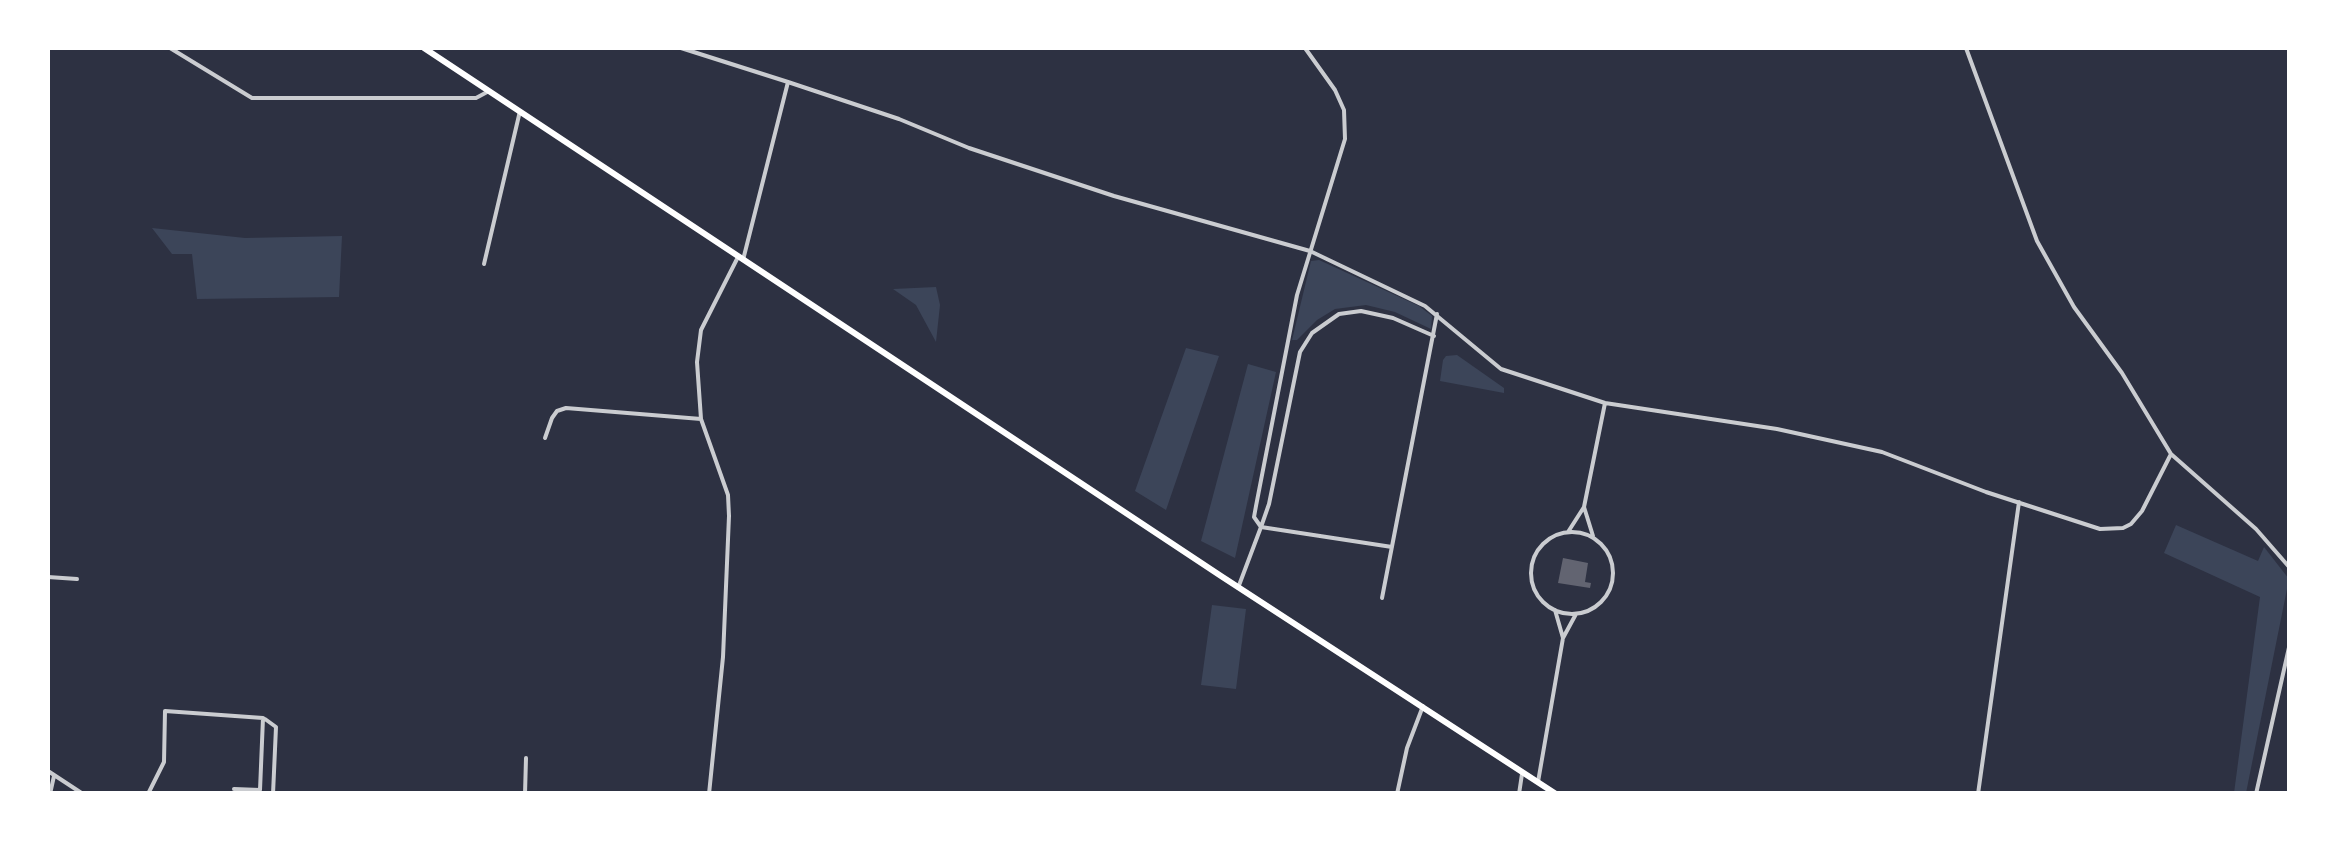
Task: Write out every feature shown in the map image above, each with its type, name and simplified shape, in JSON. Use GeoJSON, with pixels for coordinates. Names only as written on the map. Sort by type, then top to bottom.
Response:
{"type":"FeatureCollection","features":[{"type":"Feature","properties":{"kind":"main road"},"geometry":{"type":"LineString","coordinates":[[424,48],[1556,794]]}},
{"type":"Feature","properties":{"kind":"street"},"geometry":{"type":"LineString","coordinates":[[170,48],[252,98],[476,98],[489,91]]}},
{"type":"Feature","properties":{"kind":"street"},"geometry":{"type":"LineString","coordinates":[[681,48],[900,119],[969,148],[1097,191],[1310,251],[1437,314],[1501,369],[1604,404],[1777,429],[1882,452],[2088,526],[2123,528],[2142,511],[2172,454]]}},
{"type":"Feature","properties":{"kind":"street"},"geometry":{"type":"LineString","coordinates":[[1305,48],[1334,90],[1347,126],[1310,251],[1280,374],[1254,517],[1261,527],[1392,547]]}},
{"type":"Feature","properties":{"kind":"street"},"geometry":{"type":"LineString","coordinates":[[1966,48],[2036,241],[2074,307],[2122,373],[2172,454],[2256,529],[2290,568]]}},
{"type":"Feature","properties":{"kind":"street"},"geometry":{"type":"LineString","coordinates":[[710,794],[723,658],[729,504],[701,419],[697,362],[700,334],[752,232],[788,82]]}},
{"type":"Feature","properties":{"kind":"street"},"geometry":{"type":"LineString","coordinates":[[484,264],[520,111]]}},
{"type":"Feature","properties":{"kind":"street"},"geometry":{"type":"LineString","coordinates":[[1238,588],[1269,504],[1300,352],[1312,332],[1338,314],[1361,312],[1393,318],[1434,336]]}},
{"type":"Feature","properties":{"kind":"street"},"geometry":{"type":"LineString","coordinates":[[1382,598],[1437,314]]}},
{"type":"Feature","properties":{"kind":"street"},"geometry":{"type":"LineString","coordinates":[[1563,638],[1554,610],[1536,592],[1532,566],[1544,543],[1568,532],[1584,507],[1604,404]]}},
{"type":"Feature","properties":{"kind":"street"},"geometry":{"type":"LineString","coordinates":[[545,438],[552,418],[566,408],[701,419]]}},
{"type":"Feature","properties":{"kind":"street"},"geometry":{"type":"LineString","coordinates":[[1978,794],[2019,502]]}},
{"type":"Feature","properties":{"kind":"street"},"geometry":{"type":"LineString","coordinates":[[1554,610],[1576,614],[1597,606],[1611,587],[1609,554],[1593,537],[1584,507]]}},
{"type":"Feature","properties":{"kind":"street"},"geometry":{"type":"LineString","coordinates":[[1568,532],[1593,537]]}},
{"type":"Feature","properties":{"kind":"street"},"geometry":{"type":"LineString","coordinates":[[48,578],[77,579]]}},
{"type":"Feature","properties":{"kind":"street"},"geometry":{"type":"LineString","coordinates":[[1538,782],[1563,638],[1576,614]]}},
{"type":"Feature","properties":{"kind":"street"},"geometry":{"type":"LineString","coordinates":[[2256,794],[2290,643]]}},
{"type":"Feature","properties":{"kind":"street"},"geometry":{"type":"LineString","coordinates":[[1397,794],[1407,748],[1423,706]]}},
{"type":"Feature","properties":{"kind":"street"},"geometry":{"type":"LineString","coordinates":[[148,794],[164,762],[165,711],[263,718],[276,726],[274,794]]}},
{"type":"Feature","properties":{"kind":"street"},"geometry":{"type":"LineString","coordinates":[[234,789],[260,790],[263,718]]}},
{"type":"Feature","properties":{"kind":"street"},"geometry":{"type":"LineString","coordinates":[[526,758],[526,794]]}},
{"type":"Feature","properties":{"kind":"street"},"geometry":{"type":"LineString","coordinates":[[48,771],[83,794]]}},
{"type":"Feature","properties":{"kind":"street"},"geometry":{"type":"LineString","coordinates":[[1519,794],[1523,772]]}},
{"type":"Feature","properties":{"kind":"street"},"geometry":{"type":"LineString","coordinates":[[50,794],[54,776]]}},
{"type":"Feature","properties":{"kind":"shaded area"},"geometry":{"type":"Polygon","coordinates":[[[152,228],[245,238],[342,236],[339,297],[197,299],[192,254],[172,254],[152,228]]]}},
{"type":"Feature","properties":{"kind":"shaded area"},"geometry":{"type":"Polygon","coordinates":[[[1319,260],[1419,306],[1432,316],[1431,329],[1395,312],[1366,305],[1335,309],[1292,340],[1311,261],[1319,260]]]}},
{"type":"Feature","properties":{"kind":"shaded area"},"geometry":{"type":"Polygon","coordinates":[[[936,287],[940,305],[936,342],[916,305],[893,289],[936,287]]]}},
{"type":"Feature","properties":{"kind":"shaded area"},"geometry":{"type":"Polygon","coordinates":[[[1186,348],[1219,356],[1166,510],[1135,491],[1186,348]]]}},
{"type":"Feature","properties":{"kind":"shaded area"},"geometry":{"type":"Polygon","coordinates":[[[1457,355],[1504,388],[1504,393],[1440,381],[1443,360],[1457,355]]]}},
{"type":"Feature","properties":{"kind":"shaded area"},"geometry":{"type":"Polygon","coordinates":[[[1248,364],[1276,372],[1235,558],[1201,541],[1248,364]]]}},
{"type":"Feature","properties":{"kind":"shaded area"},"geometry":{"type":"Polygon","coordinates":[[[2176,525],[2258,561],[2264,547],[2289,579],[2246,793],[2234,793],[2260,597],[2164,553],[2176,525]]]}},
{"type":"Feature","properties":{"kind":"shaded area"},"geometry":{"type":"Polygon","coordinates":[[[1212,605],[1246,609],[1236,689],[1201,685],[1212,605]]]}},
{"type":"Feature","properties":{"kind":"building"},"geometry":{"type":"Polygon","coordinates":[[[1563,558],[1588,563],[1585,582],[1591,583],[1590,588],[1558,583],[1563,558]]]}}]}
